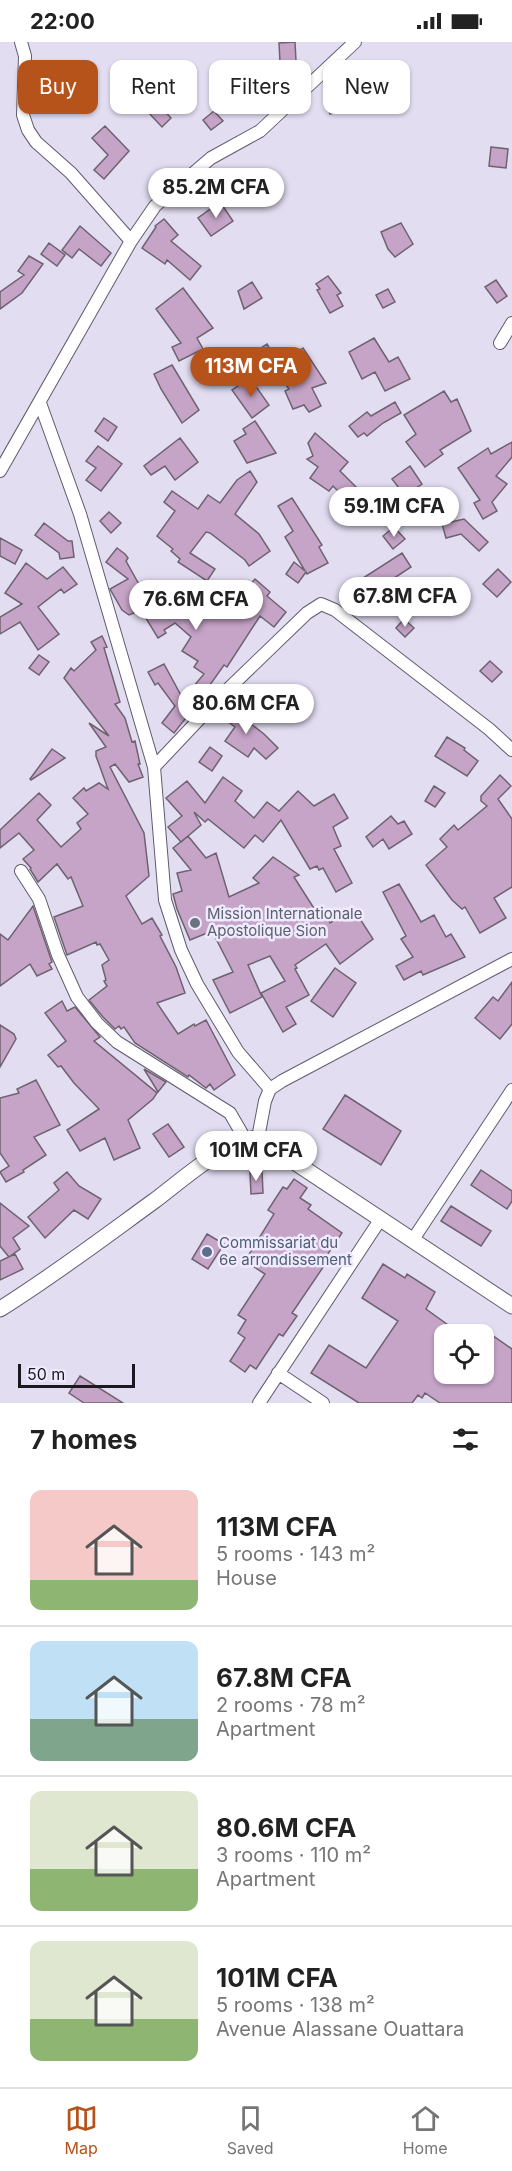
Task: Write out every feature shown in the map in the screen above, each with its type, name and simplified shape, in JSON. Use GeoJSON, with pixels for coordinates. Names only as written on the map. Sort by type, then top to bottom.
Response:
{"type":"FeatureCollection","features":[{"type":"Feature","properties":{"kind":"street"},"geometry":{"type":"LineString","coordinates":[[21,42],[25,56],[23,115],[28,130],[36,142],[71,173],[131,241]]}},
{"type":"Feature","properties":{"kind":"street"},"geometry":{"type":"LineString","coordinates":[[0,471],[131,241],[154,206],[211,158],[260,131],[355,42]]}},
{"type":"Feature","properties":{"kind":"street"},"geometry":{"type":"LineString","coordinates":[[500,343],[512,323]]}},
{"type":"Feature","properties":{"kind":"street"},"geometry":{"type":"LineString","coordinates":[[40,403],[80,514],[154,767],[165,900],[181,950],[197,984],[232,1043],[270,1089]]}},
{"type":"Feature","properties":{"kind":"street"},"geometry":{"type":"LineString","coordinates":[[154,767],[223,694],[307,613],[321,604],[335,610],[489,729],[512,750]]}},
{"type":"Feature","properties":{"kind":"street"},"geometry":{"type":"LineString","coordinates":[[21,871],[39,899],[58,955],[77,997],[97,1023],[117,1042],[230,1113],[251,1138],[512,1306]]}},
{"type":"Feature","properties":{"kind":"street"},"geometry":{"type":"LineString","coordinates":[[0,1309],[104,1238],[217,1155],[251,1138],[270,1089],[512,959]]}},
{"type":"Feature","properties":{"kind":"street"},"geometry":{"type":"LineString","coordinates":[[412,1241],[512,1090]]}},
{"type":"Feature","properties":{"kind":"street"},"geometry":{"type":"LineString","coordinates":[[259,1403],[380,1220]]}},
{"type":"Feature","properties":{"kind":"street"},"geometry":{"type":"LineString","coordinates":[[278,1373],[323,1403]]}},
{"type":"Feature","properties":{"kind":"building"},"geometry":{"type":"Polygon","coordinates":[[[295,42],[296,60],[280,60],[279,43],[295,42]]]}},
{"type":"Feature","properties":{"kind":"building"},"geometry":{"type":"Polygon","coordinates":[[[150,114],[167,114],[171,118],[162,127],[150,114]]]}},
{"type":"Feature","properties":{"kind":"building"},"geometry":{"type":"Polygon","coordinates":[[[210,114],[217,114],[223,121],[211,130],[203,120],[210,114]]]}},
{"type":"Feature","properties":{"kind":"building"},"geometry":{"type":"Polygon","coordinates":[[[105,126],[129,151],[104,179],[94,170],[108,155],[92,138],[105,126]]]}},
{"type":"Feature","properties":{"kind":"building"},"geometry":{"type":"Polygon","coordinates":[[[491,147],[508,149],[506,168],[489,166],[491,147]]]}},
{"type":"Feature","properties":{"kind":"building"},"geometry":{"type":"Polygon","coordinates":[[[220,202],[233,221],[211,236],[198,218],[220,202]]]}},
{"type":"Feature","properties":{"kind":"building"},"geometry":{"type":"Polygon","coordinates":[[[164,219],[178,235],[171,241],[201,266],[190,280],[167,260],[165,264],[142,248],[155,226],[164,219]]]}},
{"type":"Feature","properties":{"kind":"building"},"geometry":{"type":"Polygon","coordinates":[[[401,223],[413,244],[395,257],[388,249],[381,232],[401,223]]]}},
{"type":"Feature","properties":{"kind":"building"},"geometry":{"type":"Polygon","coordinates":[[[80,226],[111,253],[101,266],[79,249],[72,258],[62,250],[80,226]]]}},
{"type":"Feature","properties":{"kind":"building"},"geometry":{"type":"Polygon","coordinates":[[[49,243],[65,255],[57,266],[41,254],[49,243]]]}},
{"type":"Feature","properties":{"kind":"building"},"geometry":{"type":"Polygon","coordinates":[[[29,256],[43,264],[22,293],[0,309],[0,292],[24,275],[18,271],[29,256]]]}},
{"type":"Feature","properties":{"kind":"building"},"geometry":{"type":"Polygon","coordinates":[[[328,276],[341,293],[337,295],[343,306],[330,313],[316,284],[328,276]]]}},
{"type":"Feature","properties":{"kind":"building"},"geometry":{"type":"Polygon","coordinates":[[[496,280],[507,296],[497,303],[485,287],[496,280]]]}},
{"type":"Feature","properties":{"kind":"building"},"geometry":{"type":"Polygon","coordinates":[[[252,282],[262,298],[244,309],[238,291],[252,282]]]}},
{"type":"Feature","properties":{"kind":"building"},"geometry":{"type":"Polygon","coordinates":[[[183,288],[213,328],[197,338],[203,349],[179,361],[172,347],[181,343],[156,309],[183,288]]]}},
{"type":"Feature","properties":{"kind":"building"},"geometry":{"type":"Polygon","coordinates":[[[388,289],[395,302],[383,308],[376,295],[388,289]]]}},
{"type":"Feature","properties":{"kind":"building"},"geometry":{"type":"Polygon","coordinates":[[[374,338],[389,362],[398,357],[410,379],[385,391],[375,372],[362,379],[349,352],[374,338]]]}},
{"type":"Feature","properties":{"kind":"building"},"geometry":{"type":"Polygon","coordinates":[[[267,344],[273,354],[252,368],[245,358],[267,344]]]}},
{"type":"Feature","properties":{"kind":"building"},"geometry":{"type":"Polygon","coordinates":[[[303,348],[326,383],[312,388],[321,406],[309,412],[304,405],[293,409],[285,391],[289,389],[282,380],[297,371],[288,358],[303,348]]]}},
{"type":"Feature","properties":{"kind":"building"},"geometry":{"type":"Polygon","coordinates":[[[172,365],[199,410],[182,423],[154,374],[172,365]]]}},
{"type":"Feature","properties":{"kind":"building"},"geometry":{"type":"Polygon","coordinates":[[[250,378],[269,405],[252,418],[232,390],[250,378]]]}},
{"type":"Feature","properties":{"kind":"building"},"geometry":{"type":"Polygon","coordinates":[[[444,391],[451,402],[457,399],[471,431],[440,450],[443,454],[425,467],[406,442],[416,434],[404,415],[444,391]]]}},
{"type":"Feature","properties":{"kind":"building"},"geometry":{"type":"Polygon","coordinates":[[[395,402],[401,413],[383,423],[367,436],[364,433],[358,437],[349,426],[367,412],[371,416],[395,402]]]}},
{"type":"Feature","properties":{"kind":"building"},"geometry":{"type":"Polygon","coordinates":[[[104,418],[117,427],[108,441],[95,431],[104,418]]]}},
{"type":"Feature","properties":{"kind":"building"},"geometry":{"type":"Polygon","coordinates":[[[255,421],[276,453],[247,463],[234,441],[246,434],[243,429],[255,421]]]}},
{"type":"Feature","properties":{"kind":"building"},"geometry":{"type":"Polygon","coordinates":[[[315,433],[348,462],[340,471],[373,504],[362,512],[352,500],[350,503],[333,486],[329,491],[310,478],[318,467],[307,459],[313,456],[308,443],[315,433]]]}},
{"type":"Feature","properties":{"kind":"building"},"geometry":{"type":"Polygon","coordinates":[[[180,438],[198,462],[175,480],[165,466],[151,475],[144,466],[180,438]]]}},
{"type":"Feature","properties":{"kind":"building"},"geometry":{"type":"Polygon","coordinates":[[[512,442],[512,457],[496,476],[507,484],[492,502],[497,511],[483,519],[474,503],[480,500],[458,468],[488,448],[491,454],[512,442]]]}},
{"type":"Feature","properties":{"kind":"building"},"geometry":{"type":"Polygon","coordinates":[[[98,446],[122,464],[101,491],[86,480],[96,468],[86,461],[98,446]]]}},
{"type":"Feature","properties":{"kind":"building"},"geometry":{"type":"Polygon","coordinates":[[[410,466],[422,484],[405,496],[392,479],[410,466]]]}},
{"type":"Feature","properties":{"kind":"building"},"geometry":{"type":"Polygon","coordinates":[[[250,471],[257,482],[235,514],[259,534],[270,551],[249,566],[245,560],[206,532],[190,553],[215,569],[207,581],[178,562],[180,559],[171,551],[173,549],[157,536],[175,511],[164,502],[172,491],[198,509],[208,495],[220,503],[237,480],[250,471]]]}},
{"type":"Feature","properties":{"kind":"building"},"geometry":{"type":"Polygon","coordinates":[[[292,498],[322,545],[319,547],[328,563],[307,574],[306,572],[298,583],[286,574],[294,562],[305,571],[285,537],[293,531],[278,506],[292,498]]]}},
{"type":"Feature","properties":{"kind":"building"},"geometry":{"type":"Polygon","coordinates":[[[109,512],[121,523],[111,533],[100,521],[109,512]]]}},
{"type":"Feature","properties":{"kind":"building"},"geometry":{"type":"Polygon","coordinates":[[[464,519],[488,542],[479,551],[461,534],[446,538],[442,524],[464,519]]]}},
{"type":"Feature","properties":{"kind":"building"},"geometry":{"type":"Polygon","coordinates":[[[44,523],[68,541],[72,541],[74,557],[60,559],[59,553],[35,535],[44,523]]]}},
{"type":"Feature","properties":{"kind":"building"},"geometry":{"type":"Polygon","coordinates":[[[394,527],[405,539],[393,549],[383,536],[394,527]]]}},
{"type":"Feature","properties":{"kind":"building"},"geometry":{"type":"Polygon","coordinates":[[[0,538],[22,550],[15,564],[0,556],[0,538]]]}},
{"type":"Feature","properties":{"kind":"building"},"geometry":{"type":"Polygon","coordinates":[[[117,548],[128,558],[126,561],[155,613],[177,588],[202,609],[206,594],[236,601],[255,579],[270,592],[267,596],[286,612],[274,627],[260,616],[227,667],[224,665],[207,689],[212,693],[203,703],[201,701],[194,708],[190,713],[192,715],[185,719],[174,733],[162,723],[175,706],[158,683],[155,685],[148,672],[164,664],[183,699],[204,674],[194,667],[198,661],[182,651],[191,637],[175,623],[164,630],[166,633],[158,638],[141,610],[129,615],[122,610],[110,589],[128,579],[106,562],[117,548]]]}},
{"type":"Feature","properties":{"kind":"building"},"geometry":{"type":"Polygon","coordinates":[[[402,553],[411,567],[370,594],[360,580],[402,553]]]}},
{"type":"Feature","properties":{"kind":"building"},"geometry":{"type":"Polygon","coordinates":[[[26,563],[47,579],[63,567],[77,584],[64,593],[61,589],[38,607],[59,634],[38,650],[20,622],[0,634],[0,617],[22,604],[5,593],[26,563]]]}},
{"type":"Feature","properties":{"kind":"building"},"geometry":{"type":"Polygon","coordinates":[[[498,569],[511,582],[497,597],[483,584],[498,569]]]}},
{"type":"Feature","properties":{"kind":"building"},"geometry":{"type":"Polygon","coordinates":[[[404,619],[414,628],[405,637],[396,628],[404,619]]]}},
{"type":"Feature","properties":{"kind":"building"},"geometry":{"type":"Polygon","coordinates":[[[102,636],[107,647],[104,648],[120,702],[115,704],[125,718],[132,742],[135,741],[140,764],[138,764],[143,777],[129,782],[115,764],[110,767],[144,833],[149,876],[126,896],[142,924],[152,918],[162,935],[160,936],[176,967],[185,993],[157,1003],[178,1034],[206,1020],[235,1075],[214,1090],[210,1084],[206,1088],[189,1075],[188,1077],[135,1043],[124,1027],[121,1029],[119,1026],[115,1029],[103,1017],[89,1000],[107,986],[102,965],[109,960],[100,944],[97,945],[96,942],[67,955],[54,917],[83,906],[71,877],[68,879],[57,864],[38,882],[23,859],[34,850],[19,833],[0,848],[0,830],[39,793],[51,805],[37,820],[61,847],[81,829],[77,823],[88,814],[73,798],[84,788],[86,791],[99,783],[108,789],[96,756],[96,751],[106,747],[89,723],[109,736],[64,678],[71,668],[74,671],[96,650],[91,642],[102,636]]]}},
{"type":"Feature","properties":{"kind":"building"},"geometry":{"type":"Polygon","coordinates":[[[39,655],[49,662],[39,675],[29,668],[39,655]]]}},
{"type":"Feature","properties":{"kind":"building"},"geometry":{"type":"Polygon","coordinates":[[[490,661],[502,672],[492,682],[480,671],[490,661]]]}},
{"type":"Feature","properties":{"kind":"building"},"geometry":{"type":"Polygon","coordinates":[[[225,704],[264,734],[278,748],[266,759],[254,748],[248,757],[225,741],[235,727],[216,713],[225,704]]]}},
{"type":"Feature","properties":{"kind":"building"},"geometry":{"type":"Polygon","coordinates":[[[447,737],[465,748],[464,750],[478,761],[467,776],[435,756],[447,737]]]}},
{"type":"Feature","properties":{"kind":"building"},"geometry":{"type":"Polygon","coordinates":[[[210,747],[222,756],[212,771],[199,762],[210,747]]]}},
{"type":"Feature","properties":{"kind":"building"},"geometry":{"type":"Polygon","coordinates":[[[52,749],[65,758],[31,780],[30,779],[52,749]]]}},
{"type":"Feature","properties":{"kind":"building"},"geometry":{"type":"Polygon","coordinates":[[[500,775],[511,786],[498,799],[512,819],[512,887],[494,898],[506,918],[480,933],[465,907],[462,909],[452,900],[426,865],[447,847],[440,839],[454,825],[458,830],[487,806],[481,801],[481,796],[500,775]]]}},
{"type":"Feature","properties":{"kind":"building"},"geometry":{"type":"Polygon","coordinates":[[[223,777],[242,791],[235,801],[254,818],[267,802],[279,811],[298,791],[314,806],[334,794],[348,818],[333,827],[341,846],[334,849],[352,883],[336,892],[323,868],[319,870],[317,866],[310,869],[281,820],[263,842],[255,835],[244,848],[208,819],[205,822],[194,812],[201,825],[181,842],[168,827],[182,816],[166,798],[187,781],[205,803],[223,777]]]}},
{"type":"Feature","properties":{"kind":"building"},"geometry":{"type":"Polygon","coordinates":[[[434,786],[445,793],[435,807],[425,801],[434,786]]]}},
{"type":"Feature","properties":{"kind":"building"},"geometry":{"type":"Polygon","coordinates":[[[391,816],[398,824],[404,821],[412,834],[389,849],[383,839],[373,847],[366,837],[391,816]]]}},
{"type":"Feature","properties":{"kind":"building"},"geometry":{"type":"Polygon","coordinates":[[[188,836],[206,858],[216,853],[229,897],[259,883],[253,878],[273,857],[299,875],[294,877],[315,910],[321,907],[330,923],[353,908],[373,939],[340,964],[326,944],[295,965],[309,995],[286,1007],[296,1024],[283,1032],[261,993],[285,981],[270,956],[248,965],[262,997],[230,1013],[213,980],[233,972],[212,931],[190,940],[173,894],[182,891],[177,873],[191,870],[173,848],[188,836]]]}},
{"type":"Feature","properties":{"kind":"building"},"geometry":{"type":"Polygon","coordinates":[[[399,884],[421,922],[434,915],[446,937],[451,934],[465,957],[423,975],[421,971],[404,980],[396,966],[413,957],[401,939],[406,936],[383,892],[399,884]]]}},
{"type":"Feature","properties":{"kind":"building"},"geometry":{"type":"Polygon","coordinates":[[[33,906],[52,962],[49,964],[52,969],[37,976],[30,964],[0,986],[0,934],[8,940],[33,906]]]}},
{"type":"Feature","properties":{"kind":"building"},"geometry":{"type":"Polygon","coordinates":[[[335,968],[356,983],[333,1017],[311,1001],[335,968]]]}},
{"type":"Feature","properties":{"kind":"building"},"geometry":{"type":"Polygon","coordinates":[[[512,982],[512,1024],[500,1039],[475,1018],[493,997],[498,1001],[512,982]]]}},
{"type":"Feature","properties":{"kind":"building"},"geometry":{"type":"Polygon","coordinates":[[[62,1001],[67,1011],[75,1007],[100,1037],[94,1041],[157,1093],[128,1120],[140,1148],[114,1160],[105,1138],[80,1151],[67,1130],[99,1109],[61,1066],[58,1067],[48,1055],[66,1041],[45,1013],[62,1001]]]}},
{"type":"Feature","properties":{"kind":"building"},"geometry":{"type":"Polygon","coordinates":[[[0,1025],[14,1034],[16,1039],[0,1067],[0,1025]]]}},
{"type":"Feature","properties":{"kind":"building"},"geometry":{"type":"Polygon","coordinates":[[[144,1069],[166,1082],[158,1092],[144,1069]]]}},
{"type":"Feature","properties":{"kind":"building"},"geometry":{"type":"Polygon","coordinates":[[[36,1080],[60,1125],[34,1137],[46,1155],[6,1182],[0,1172],[9,1166],[0,1153],[0,1098],[19,1093],[17,1089],[36,1080]]]}},
{"type":"Feature","properties":{"kind":"building"},"geometry":{"type":"Polygon","coordinates":[[[345,1095],[401,1131],[381,1165],[323,1129],[345,1095]]]}},
{"type":"Feature","properties":{"kind":"building"},"geometry":{"type":"Polygon","coordinates":[[[168,1124],[184,1147],[169,1157],[153,1134],[168,1124]]]}},
{"type":"Feature","properties":{"kind":"building"},"geometry":{"type":"Polygon","coordinates":[[[481,1170],[512,1191],[512,1201],[507,1209],[471,1185],[481,1170]]]}},
{"type":"Feature","properties":{"kind":"building"},"geometry":{"type":"Polygon","coordinates":[[[262,1171],[263,1193],[251,1194],[250,1172],[262,1171]]]}},
{"type":"Feature","properties":{"kind":"building"},"geometry":{"type":"Polygon","coordinates":[[[67,1172],[79,1186],[101,1199],[88,1219],[74,1210],[45,1238],[28,1217],[59,1190],[54,1183],[67,1172]]]}},
{"type":"Feature","properties":{"kind":"building"},"geometry":{"type":"Polygon","coordinates":[[[294,1179],[307,1188],[300,1198],[311,1205],[308,1209],[342,1233],[325,1258],[328,1260],[292,1313],[297,1316],[283,1336],[279,1334],[256,1369],[250,1365],[245,1372],[230,1361],[245,1338],[238,1333],[246,1320],[238,1315],[265,1274],[245,1261],[274,1214],[268,1210],[283,1187],[287,1189],[294,1179]]]}},
{"type":"Feature","properties":{"kind":"building"},"geometry":{"type":"Polygon","coordinates":[[[0,1203],[29,1226],[13,1238],[20,1249],[9,1257],[0,1246],[0,1203]]]}},
{"type":"Feature","properties":{"kind":"building"},"geometry":{"type":"Polygon","coordinates":[[[451,1206],[491,1231],[481,1246],[441,1221],[451,1206]]]}},
{"type":"Feature","properties":{"kind":"building"},"geometry":{"type":"Polygon","coordinates":[[[207,1234],[224,1244],[208,1269],[192,1259],[207,1234]]]}},
{"type":"Feature","properties":{"kind":"building"},"geometry":{"type":"Polygon","coordinates":[[[15,1254],[23,1269],[0,1280],[0,1261],[15,1254]]]}},
{"type":"Feature","properties":{"kind":"building"},"geometry":{"type":"Polygon","coordinates":[[[383,1264],[405,1278],[407,1274],[435,1292],[426,1309],[447,1324],[434,1324],[434,1384],[494,1384],[494,1337],[512,1349],[512,1403],[440,1403],[425,1393],[422,1398],[418,1395],[412,1403],[359,1403],[311,1373],[329,1345],[366,1368],[398,1321],[362,1298],[383,1264]]]}},
{"type":"Feature","properties":{"kind":"building"},"geometry":{"type":"Polygon","coordinates":[[[80,1376],[123,1403],[84,1403],[69,1393],[80,1376]]]}},
{"type":"Feature","properties":{"kind":"place","name":"Mission Internationale Apostolique Sion"},"geometry":{"type":"Point","coordinates":[195,923]}},
{"type":"Feature","properties":{"kind":"place","name":"Commissariat du 6e arrondissement"},"geometry":{"type":"Point","coordinates":[207,1252]}}]}
